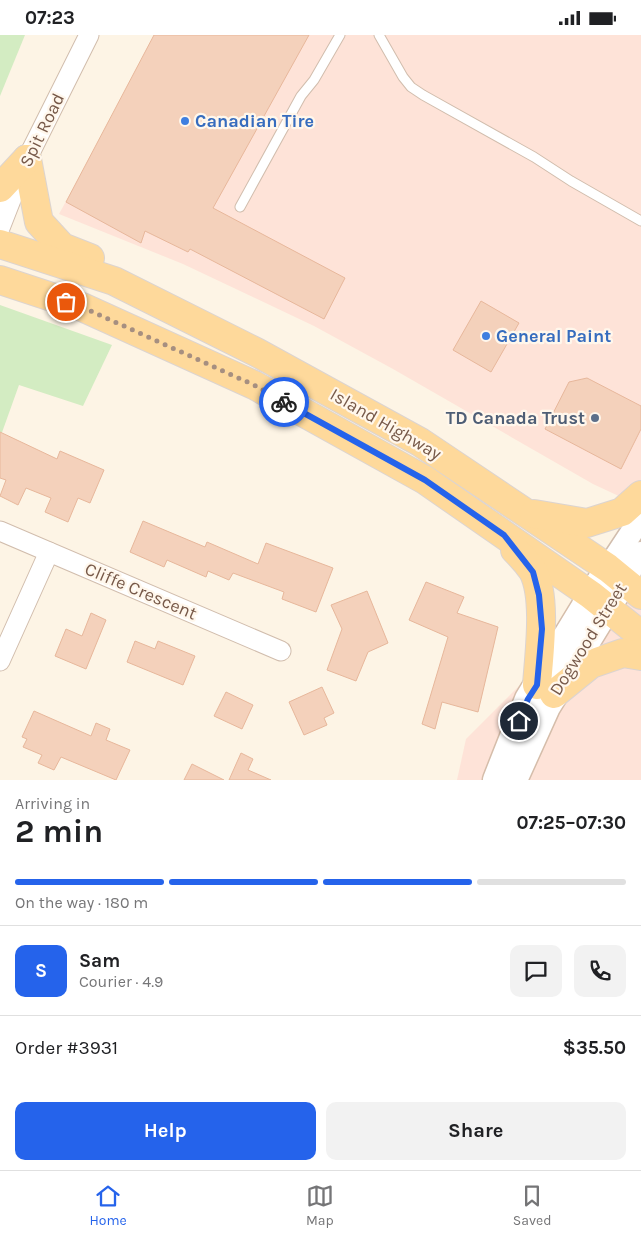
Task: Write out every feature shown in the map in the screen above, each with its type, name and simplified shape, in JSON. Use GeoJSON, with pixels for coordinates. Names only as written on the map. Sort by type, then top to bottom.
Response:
{"type":"FeatureCollection","features":[{"type":"Feature","properties":{"kind":"main road"},"geometry":{"type":"LineString","coordinates":[[0,187],[26,159]]}},
{"type":"Feature","properties":{"kind":"main road"},"geometry":{"type":"LineString","coordinates":[[26,159],[39,222],[62,247],[154,283],[269,345],[320,387]]}},
{"type":"Feature","properties":{"kind":"main road","name":"Island Highway"},"geometry":{"type":"LineString","coordinates":[[0,243],[114,281],[256,351],[420,442],[624,581]]}},
{"type":"Feature","properties":{"kind":"main road","name":"Island Highway"},"geometry":{"type":"LineString","coordinates":[[0,280],[82,307],[254,385],[425,480],[599,601],[641,635]]}},
{"type":"Feature","properties":{"kind":"main road"},"geometry":{"type":"LineString","coordinates":[[525,513],[587,523],[622,512],[641,495]]}},
{"type":"Feature","properties":{"kind":"main road"},"geometry":{"type":"LineString","coordinates":[[504,535],[533,572],[539,595],[546,689],[592,664],[623,653],[641,656]]}},
{"type":"Feature","properties":{"kind":"main road","name":"Dogwood Street"},"geometry":{"type":"LineString","coordinates":[[496,780],[528,699],[546,689],[599,601],[624,581]]}},
{"type":"Feature","properties":{"kind":"main road","name":"Dogwood Street"},"geometry":{"type":"LineString","coordinates":[[514,780],[547,707],[546,689]]}},
{"type":"Feature","properties":{"kind":"street","name":"Spit Road"},"geometry":{"type":"LineString","coordinates":[[0,228],[26,159],[89,35]]}},
{"type":"Feature","properties":{"kind":"street","name":"Dogwood Street"},"geometry":{"type":"LineString","coordinates":[[624,581],[641,518]]}},
{"type":"Feature","properties":{"kind":"street","name":"Cliffe Crescent"},"geometry":{"type":"LineString","coordinates":[[0,531],[281,651]]}},
{"type":"Feature","properties":{"kind":"street"},"geometry":{"type":"LineString","coordinates":[[0,661],[49,552]]}},
{"type":"Feature","properties":{"kind":"street","name":"Dogwood Street"},"geometry":{"type":"LineString","coordinates":[[624,581],[641,553]]}},
{"type":"Feature","properties":{"kind":"lane"},"geometry":{"type":"LineString","coordinates":[[240,207],[301,96],[314,79],[340,35]]}},
{"type":"Feature","properties":{"kind":"lane"},"geometry":{"type":"LineString","coordinates":[[379,35],[403,77],[411,87],[641,221]]}},
{"type":"Feature","properties":{"kind":"shaded area"},"geometry":{"type":"Polygon","coordinates":[[[157,35],[641,35],[641,514],[623,498],[593,484],[393,369],[314,326],[183,264],[59,214],[157,35]]]}},
{"type":"Feature","properties":{"kind":"shaded area"},"geometry":{"type":"Polygon","coordinates":[[[624,581],[641,595],[641,780],[457,780],[466,739],[624,581]]]}},
{"type":"Feature","properties":{"kind":"green space"},"geometry":{"type":"Polygon","coordinates":[[[0,35],[25,35],[0,96],[0,35]]]}},
{"type":"Feature","properties":{"kind":"green space"},"geometry":{"type":"Polygon","coordinates":[[[0,305],[112,345],[83,406],[19,385],[0,438],[0,305]]]}},
{"type":"Feature","properties":{"kind":"building","name":"Canadian Tire"},"geometry":{"type":"Polygon","coordinates":[[[154,35],[309,35],[213,208],[345,278],[324,319],[190,249],[188,252],[145,231],[141,243],[66,202],[154,35]]]}},
{"type":"Feature","properties":{"kind":"building","name":"General Paint"},"geometry":{"type":"Polygon","coordinates":[[[481,301],[519,323],[491,372],[453,350],[481,301]]]}},
{"type":"Feature","properties":{"kind":"building"},"geometry":{"type":"Polygon","coordinates":[[[587,378],[641,406],[641,429],[621,469],[545,429],[569,382],[587,378]]]}},
{"type":"Feature","properties":{"kind":"building"},"geometry":{"type":"Polygon","coordinates":[[[0,432],[57,459],[60,451],[104,470],[90,503],[78,498],[68,522],[45,512],[51,498],[26,488],[18,505],[0,496],[6,480],[0,478],[0,432]]]}},
{"type":"Feature","properties":{"kind":"building"},"geometry":{"type":"Polygon","coordinates":[[[143,521],[205,547],[207,542],[258,564],[266,543],[333,568],[316,612],[282,599],[284,592],[233,573],[229,580],[208,571],[206,577],[167,560],[164,567],[130,552],[143,521]]]}},
{"type":"Feature","properties":{"kind":"building"},"geometry":{"type":"Polygon","coordinates":[[[426,582],[464,597],[457,613],[498,627],[478,712],[442,702],[435,729],[422,724],[448,637],[409,620],[426,582]]]}},
{"type":"Feature","properties":{"kind":"building"},"geometry":{"type":"Polygon","coordinates":[[[367,591],[388,643],[368,652],[356,681],[327,670],[342,629],[331,605],[367,591]]]}},
{"type":"Feature","properties":{"kind":"building"},"geometry":{"type":"Polygon","coordinates":[[[91,613],[106,620],[86,669],[55,656],[66,629],[82,636],[91,613]]]}},
{"type":"Feature","properties":{"kind":"building"},"geometry":{"type":"Polygon","coordinates":[[[135,641],[155,649],[158,641],[195,656],[183,685],[127,662],[135,641]]]}},
{"type":"Feature","properties":{"kind":"building"},"geometry":{"type":"Polygon","coordinates":[[[322,687],[334,713],[324,718],[327,725],[304,735],[289,702],[322,687]]]}},
{"type":"Feature","properties":{"kind":"building"},"geometry":{"type":"Polygon","coordinates":[[[226,692],[253,705],[242,729],[214,716],[226,692]]]}},
{"type":"Feature","properties":{"kind":"building"},"geometry":{"type":"Polygon","coordinates":[[[34,711],[91,736],[96,723],[110,729],[106,740],[130,750],[116,780],[61,757],[54,770],[38,763],[42,755],[23,747],[27,739],[22,737],[34,711]]]}},
{"type":"Feature","properties":{"kind":"building"},"geometry":{"type":"Polygon","coordinates":[[[241,753],[253,759],[248,770],[271,780],[229,780],[241,753]]]}},
{"type":"Feature","properties":{"kind":"building"},"geometry":{"type":"Polygon","coordinates":[[[192,764],[224,780],[184,780],[192,764]]]}},
{"type":"Feature","properties":{"kind":"way so far"},"geometry":{"type":"LineString","coordinates":[[66,302],[82,307],[254,385],[284,402]]}},
{"type":"Feature","properties":{"kind":"place","name":"Canadian Tire"},"geometry":{"type":"Point","coordinates":[185,121]}},
{"type":"Feature","properties":{"kind":"place","name":"General Paint"},"geometry":{"type":"Point","coordinates":[486,336]}},
{"type":"Feature","properties":{"kind":"place","name":"TD Canada Trust"},"geometry":{"type":"Point","coordinates":[595,418]}},
{"type":"Feature","properties":{"kind":"route"},"geometry":{"type":"LineString","coordinates":[[284,402],[425,480],[504,535],[533,572],[539,595],[542,629],[537,685],[528,699],[519,721]]}}]}
